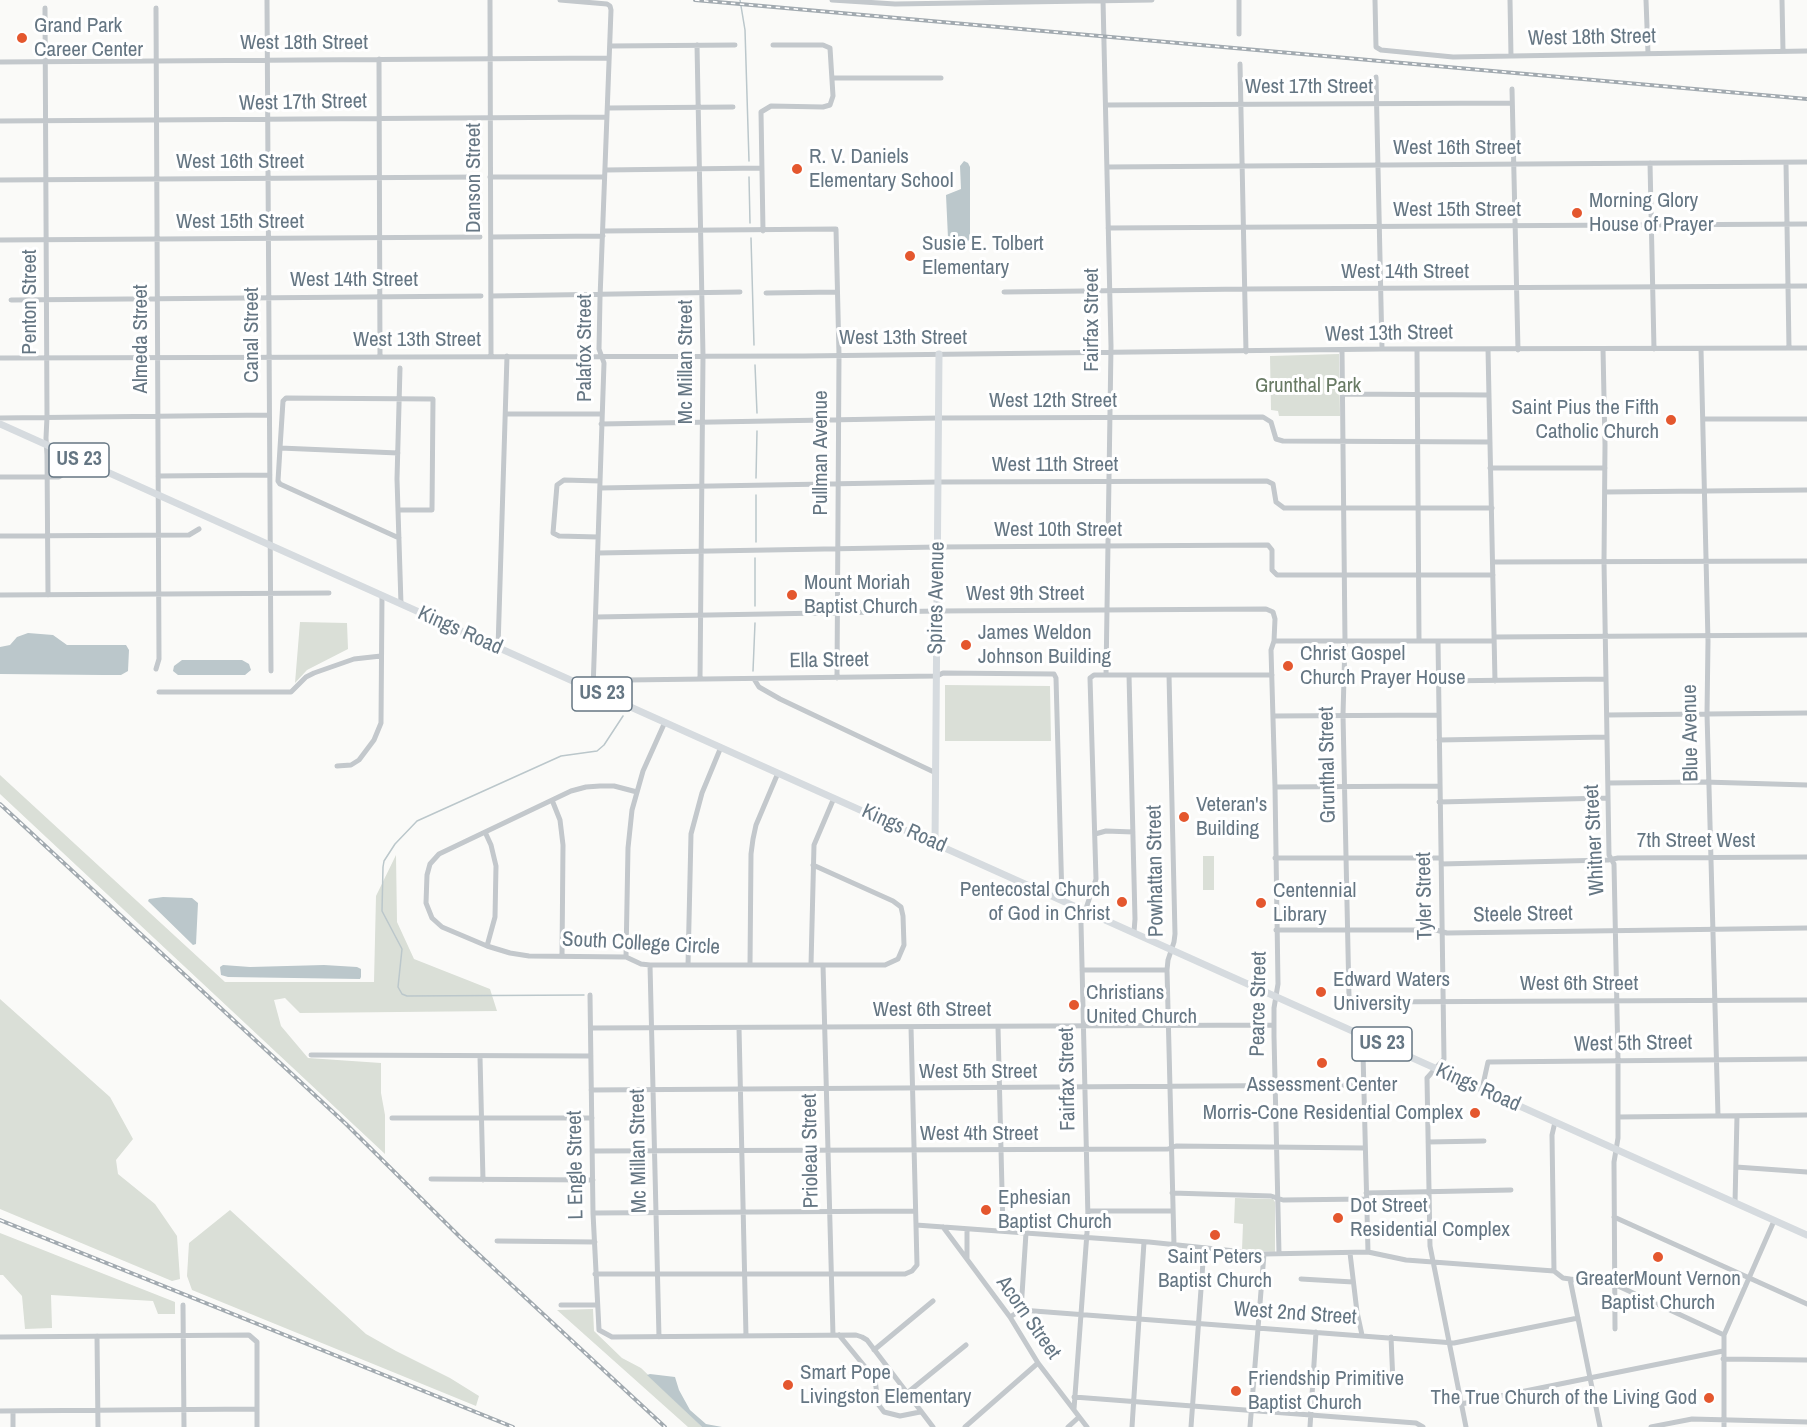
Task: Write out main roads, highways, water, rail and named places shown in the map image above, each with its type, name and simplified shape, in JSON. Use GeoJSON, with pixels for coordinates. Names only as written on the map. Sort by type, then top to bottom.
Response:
{"type":"FeatureCollection","features":[{"type":"Feature","properties":{"kind":"main road","name":"Spires Avenue"},"geometry":{"type":"LineString","coordinates":[[934,843],[939,354]]}},
{"type":"Feature","properties":{"kind":"main road","name":"Kings Road"},"geometry":{"type":"LineString","coordinates":[[0,424],[1807,1235]]}},
{"type":"Feature","properties":{"kind":"waterway"},"geometry":{"type":"LineString","coordinates":[[740,0],[745,30],[749,161]]}},
{"type":"Feature","properties":{"kind":"waterway"},"geometry":{"type":"LineString","coordinates":[[749,177],[750,223]]}},
{"type":"Feature","properties":{"kind":"waterway"},"geometry":{"type":"LineString","coordinates":[[751,238],[754,345]]}},
{"type":"Feature","properties":{"kind":"waterway"},"geometry":{"type":"LineString","coordinates":[[755,365],[757,413]]}},
{"type":"Feature","properties":{"kind":"waterway"},"geometry":{"type":"LineString","coordinates":[[756,478],[757,431]]}},
{"type":"Feature","properties":{"kind":"waterway"},"geometry":{"type":"LineString","coordinates":[[756,495],[756,542]]}},
{"type":"Feature","properties":{"kind":"waterway"},"geometry":{"type":"LineString","coordinates":[[755,558],[755,606]]}},
{"type":"Feature","properties":{"kind":"waterway"},"geometry":{"type":"LineString","coordinates":[[753,671],[755,623]]}},
{"type":"Feature","properties":{"kind":"waterway"},"geometry":{"type":"LineString","coordinates":[[584,995],[407,996],[402,994],[398,987],[402,949],[382,911],[383,867],[384,861],[395,844],[417,821],[561,756],[597,751],[604,745],[623,716]]}},
{"type":"Feature","properties":{"kind":"railway"},"geometry":{"type":"LineString","coordinates":[[695,0],[1807,99]]}},
{"type":"Feature","properties":{"kind":"railway"},"geometry":{"type":"LineString","coordinates":[[0,804],[346,1124],[460,1237],[665,1427]]}},
{"type":"Feature","properties":{"kind":"railway"},"geometry":{"type":"LineString","coordinates":[[0,1220],[513,1427]]}},
{"type":"Feature","properties":{"kind":"place","name":"Grand Park Career Center"},"geometry":{"type":"Point","coordinates":[22,38]}},
{"type":"Feature","properties":{"kind":"place","name":"R. V. Daniels Elementary School"},"geometry":{"type":"Point","coordinates":[797,169]}},
{"type":"Feature","properties":{"kind":"place","name":"Morning Glory House of Prayer"},"geometry":{"type":"Point","coordinates":[1577,213]}},
{"type":"Feature","properties":{"kind":"place","name":"Susie E. Tolbert Elementary"},"geometry":{"type":"Point","coordinates":[910,256]}},
{"type":"Feature","properties":{"kind":"place","name":"Saint Pius the Fifth Catholic Church"},"geometry":{"type":"Point","coordinates":[1671,420]}},
{"type":"Feature","properties":{"kind":"place","name":"Mount Moriah Baptist Church"},"geometry":{"type":"Point","coordinates":[792,595]}},
{"type":"Feature","properties":{"kind":"place","name":"James Weldon Johnson Building"},"geometry":{"type":"Point","coordinates":[966,645]}},
{"type":"Feature","properties":{"kind":"place","name":"Christ Gospel Church Prayer House"},"geometry":{"type":"Point","coordinates":[1288,666]}},
{"type":"Feature","properties":{"kind":"place","name":"Veteran's Building"},"geometry":{"type":"Point","coordinates":[1184,817]}},
{"type":"Feature","properties":{"kind":"place","name":"Pentecostal Church of God in Christ"},"geometry":{"type":"Point","coordinates":[1122,902]}},
{"type":"Feature","properties":{"kind":"place","name":"Centennial Library"},"geometry":{"type":"Point","coordinates":[1261,903]}},
{"type":"Feature","properties":{"kind":"place","name":"Edward Waters University"},"geometry":{"type":"Point","coordinates":[1321,992]}},
{"type":"Feature","properties":{"kind":"place","name":"Christians United Church"},"geometry":{"type":"Point","coordinates":[1074,1005]}},
{"type":"Feature","properties":{"kind":"place","name":"Assessment Center"},"geometry":{"type":"Point","coordinates":[1322,1063]}},
{"type":"Feature","properties":{"kind":"place","name":"Morris-Cone Residential Complex"},"geometry":{"type":"Point","coordinates":[1475,1113]}},
{"type":"Feature","properties":{"kind":"place","name":"Ephesian Baptist Church"},"geometry":{"type":"Point","coordinates":[986,1210]}},
{"type":"Feature","properties":{"kind":"place","name":"Dot Street Residential Complex"},"geometry":{"type":"Point","coordinates":[1338,1218]}},
{"type":"Feature","properties":{"kind":"place","name":"Saint Peters Baptist Church"},"geometry":{"type":"Point","coordinates":[1215,1235]}},
{"type":"Feature","properties":{"kind":"place","name":"GreaterMount Vernon Baptist Church"},"geometry":{"type":"Point","coordinates":[1658,1257]}},
{"type":"Feature","properties":{"kind":"place","name":"Smart Pope Livingston Elementary"},"geometry":{"type":"Point","coordinates":[788,1385]}},
{"type":"Feature","properties":{"kind":"place","name":"Friendship Primitive Baptist Church"},"geometry":{"type":"Point","coordinates":[1236,1391]}},
{"type":"Feature","properties":{"kind":"place","name":"The True Church of the Living God"},"geometry":{"type":"Point","coordinates":[1709,1398]}},
{"type":"Feature","properties":{"kind":"park label","name":"Grunthal Park"},"geometry":{"type":"Point","coordinates":[1308,386]}}]}
